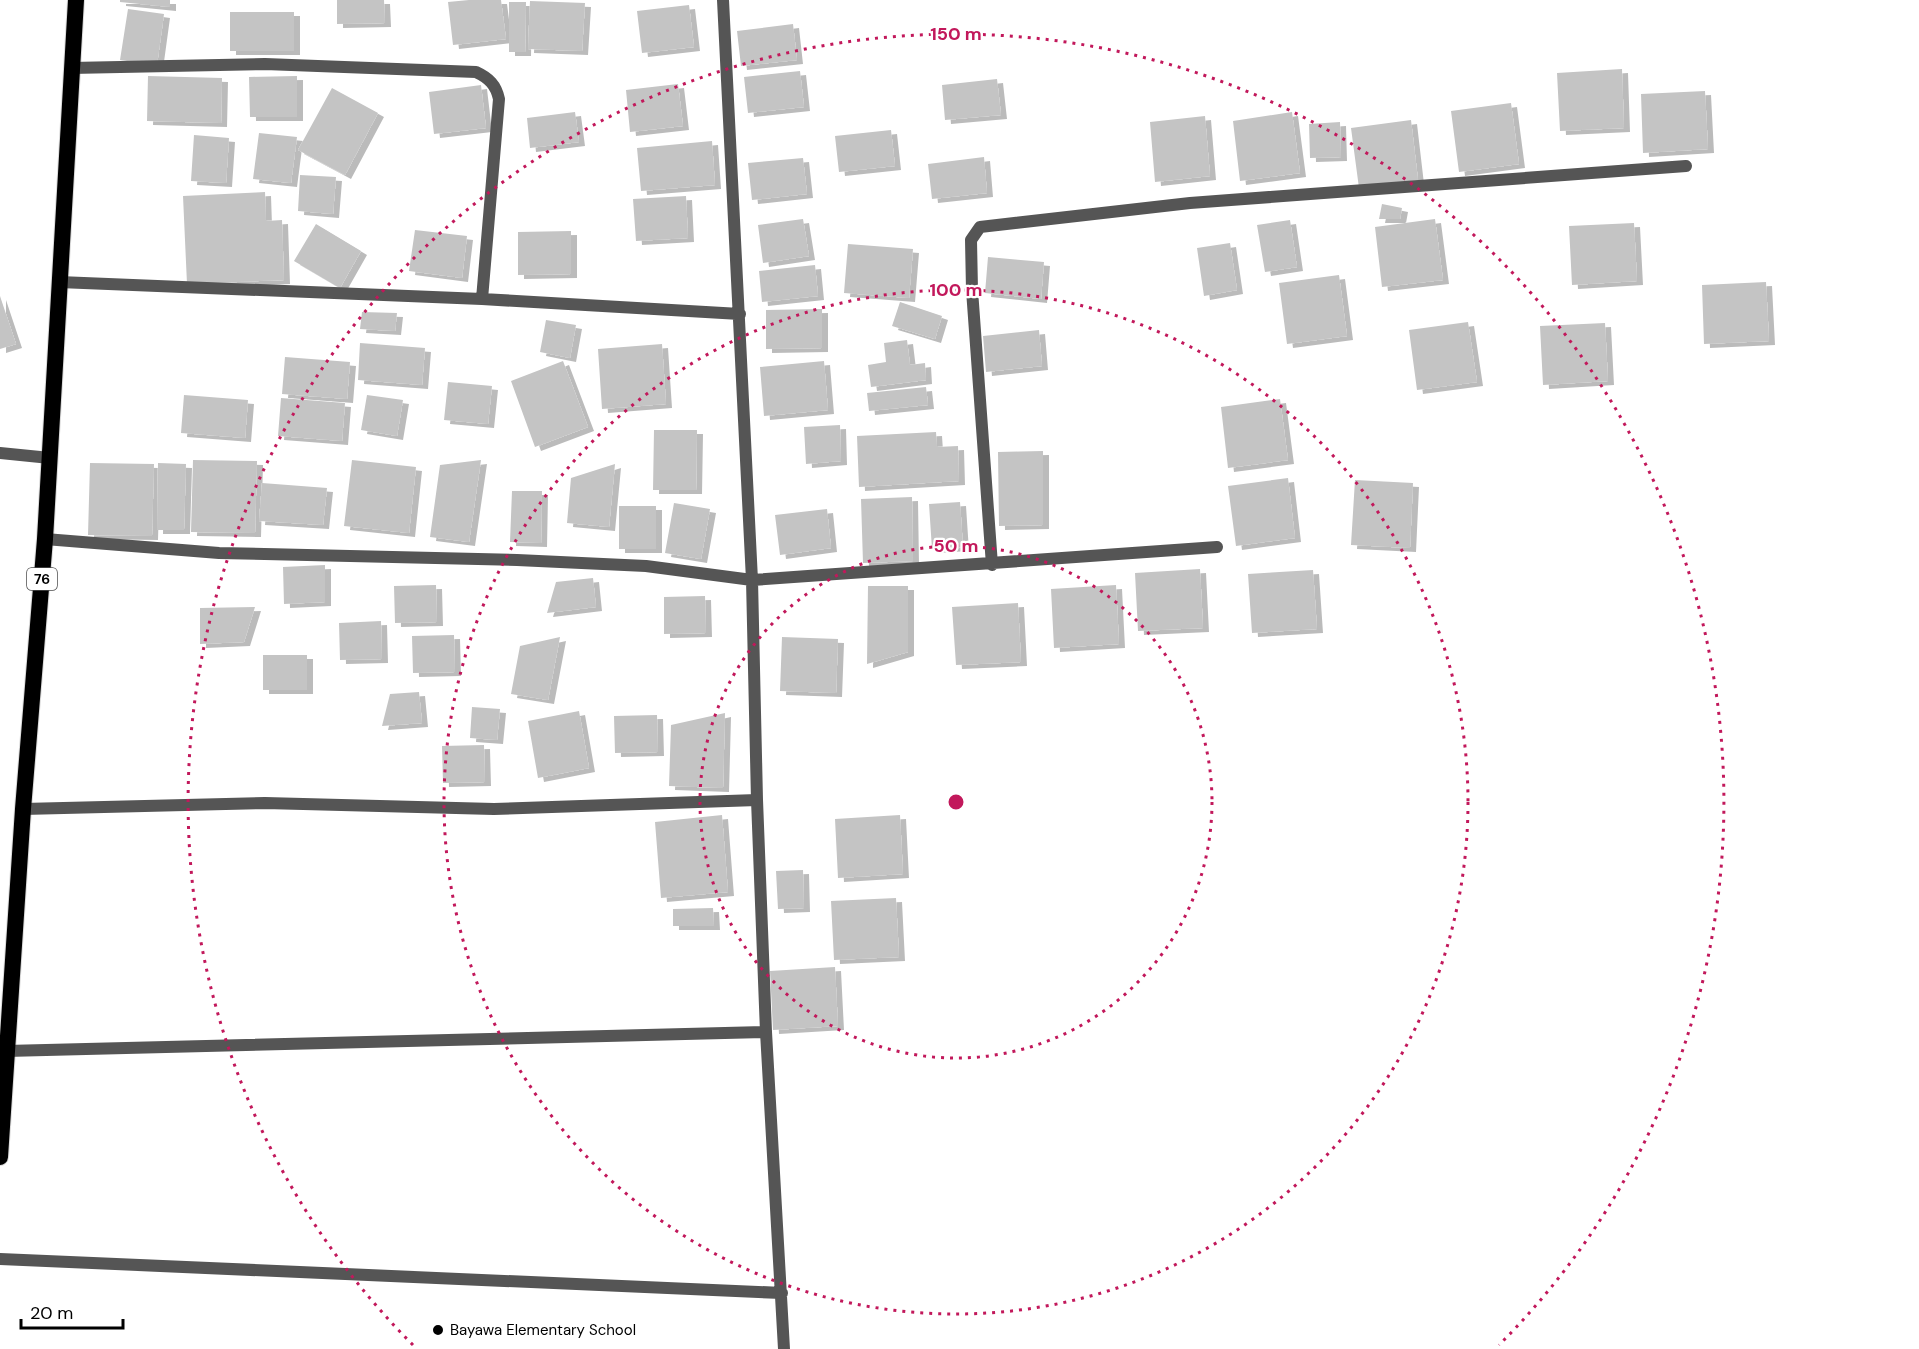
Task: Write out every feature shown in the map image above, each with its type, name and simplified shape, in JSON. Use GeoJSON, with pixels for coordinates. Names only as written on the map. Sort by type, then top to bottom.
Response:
{"type":"FeatureCollection","features":[{"type":"Feature","properties":{"kind":"highway","name":"76"},"geometry":{"type":"LineString","coordinates":[[0,1157],[23,809],[45,538],[76,0]]}},
{"type":"Feature","properties":{"kind":"street"},"geometry":{"type":"LineString","coordinates":[[723,0],[752,580],[757,800],[766,1032],[784,1349]]}},
{"type":"Feature","properties":{"kind":"street"},"geometry":{"type":"LineString","coordinates":[[71,68],[265,64],[476,72],[485,76],[498,91],[500,99],[482,299]]}},
{"type":"Feature","properties":{"kind":"street"},"geometry":{"type":"LineString","coordinates":[[992,565],[972,290],[971,240],[980,227],[1190,203],[1686,166]]}},
{"type":"Feature","properties":{"kind":"street"},"geometry":{"type":"LineString","coordinates":[[59,282],[482,299],[740,314]]}},
{"type":"Feature","properties":{"kind":"street"},"geometry":{"type":"LineString","coordinates":[[0,453],[50,458]]}},
{"type":"Feature","properties":{"kind":"street"},"geometry":{"type":"LineString","coordinates":[[45,538],[219,553],[517,560],[646,566],[752,580],[992,565],[1217,547]]}},
{"type":"Feature","properties":{"kind":"street"},"geometry":{"type":"LineString","coordinates":[[23,809],[265,803],[494,809],[757,800]]}},
{"type":"Feature","properties":{"kind":"street"},"geometry":{"type":"LineString","coordinates":[[6,1051],[766,1032]]}},
{"type":"Feature","properties":{"kind":"street"},"geometry":{"type":"LineString","coordinates":[[0,1259],[782,1293]]}},
{"type":"Feature","properties":{"kind":"building"},"geometry":{"type":"Polygon","coordinates":[[[120,0],[170,0],[170,7],[120,2],[120,0]]]}},
{"type":"Feature","properties":{"kind":"building"},"geometry":{"type":"Polygon","coordinates":[[[337,0],[384,0],[385,23],[337,24],[337,0]]]}},
{"type":"Feature","properties":{"kind":"building"},"geometry":{"type":"Polygon","coordinates":[[[501,0],[506,39],[453,45],[448,2],[501,0]]]}},
{"type":"Feature","properties":{"kind":"building"},"geometry":{"type":"Polygon","coordinates":[[[530,1],[585,3],[582,51],[528,49],[530,1]]]}},
{"type":"Feature","properties":{"kind":"building"},"geometry":{"type":"Polygon","coordinates":[[[509,2],[526,2],[525,52],[509,52],[509,2]]]}},
{"type":"Feature","properties":{"kind":"building"},"geometry":{"type":"Polygon","coordinates":[[[689,5],[694,47],[642,53],[637,11],[689,5]]]}},
{"type":"Feature","properties":{"kind":"building"},"geometry":{"type":"Polygon","coordinates":[[[128,9],[164,14],[157,65],[120,60],[128,9]]]}},
{"type":"Feature","properties":{"kind":"building"},"geometry":{"type":"Polygon","coordinates":[[[230,12],[294,12],[294,51],[230,51],[230,12]]]}},
{"type":"Feature","properties":{"kind":"building"},"geometry":{"type":"Polygon","coordinates":[[[793,24],[797,60],[741,66],[737,31],[793,24]]]}},
{"type":"Feature","properties":{"kind":"building"},"geometry":{"type":"Polygon","coordinates":[[[1622,69],[1624,128],[1560,131],[1557,73],[1622,69]]]}},
{"type":"Feature","properties":{"kind":"building"},"geometry":{"type":"Polygon","coordinates":[[[800,71],[804,107],[748,113],[744,77],[800,71]]]}},
{"type":"Feature","properties":{"kind":"building"},"geometry":{"type":"Polygon","coordinates":[[[148,76],[222,78],[221,123],[147,121],[148,76]]]}},
{"type":"Feature","properties":{"kind":"building"},"geometry":{"type":"Polygon","coordinates":[[[297,76],[297,117],[250,117],[249,77],[297,76]]]}},
{"type":"Feature","properties":{"kind":"building"},"geometry":{"type":"Polygon","coordinates":[[[997,79],[1001,115],[945,120],[942,85],[997,79]]]}},
{"type":"Feature","properties":{"kind":"building"},"geometry":{"type":"Polygon","coordinates":[[[678,84],[683,126],[630,132],[626,90],[678,84]]]}},
{"type":"Feature","properties":{"kind":"building"},"geometry":{"type":"Polygon","coordinates":[[[481,85],[486,128],[434,134],[429,92],[481,85]]]}},
{"type":"Feature","properties":{"kind":"building"},"geometry":{"type":"Polygon","coordinates":[[[332,88],[378,113],[345,175],[298,150],[332,88]]]}},
{"type":"Feature","properties":{"kind":"building"},"geometry":{"type":"Polygon","coordinates":[[[1705,91],[1708,149],[1643,153],[1641,94],[1705,91]]]}},
{"type":"Feature","properties":{"kind":"building"},"geometry":{"type":"Polygon","coordinates":[[[1511,103],[1519,164],[1459,172],[1451,111],[1511,103]]]}},
{"type":"Feature","properties":{"kind":"building"},"geometry":{"type":"Polygon","coordinates":[[[575,112],[579,142],[530,148],[527,118],[575,112]]]}},
{"type":"Feature","properties":{"kind":"building"},"geometry":{"type":"Polygon","coordinates":[[[1292,112],[1300,173],[1240,181],[1233,121],[1292,112]]]}},
{"type":"Feature","properties":{"kind":"building"},"geometry":{"type":"Polygon","coordinates":[[[1205,116],[1210,176],[1155,182],[1150,122],[1205,116]]]}},
{"type":"Feature","properties":{"kind":"building"},"geometry":{"type":"Polygon","coordinates":[[[1411,120],[1418,180],[1359,188],[1351,128],[1411,120]]]}},
{"type":"Feature","properties":{"kind":"building"},"geometry":{"type":"Polygon","coordinates":[[[1340,122],[1341,157],[1310,158],[1309,124],[1340,122]]]}},
{"type":"Feature","properties":{"kind":"building"},"geometry":{"type":"Polygon","coordinates":[[[891,130],[895,166],[839,172],[835,136],[891,130]]]}},
{"type":"Feature","properties":{"kind":"building"},"geometry":{"type":"Polygon","coordinates":[[[259,133],[297,137],[291,183],[253,179],[259,133]]]}},
{"type":"Feature","properties":{"kind":"building"},"geometry":{"type":"Polygon","coordinates":[[[194,135],[229,138],[226,183],[191,181],[194,135]]]}},
{"type":"Feature","properties":{"kind":"building"},"geometry":{"type":"Polygon","coordinates":[[[712,141],[715,185],[641,191],[637,148],[712,141]]]}},
{"type":"Feature","properties":{"kind":"building"},"geometry":{"type":"Polygon","coordinates":[[[984,157],[987,193],[932,199],[928,164],[984,157]]]}},
{"type":"Feature","properties":{"kind":"building"},"geometry":{"type":"Polygon","coordinates":[[[803,158],[807,194],[752,200],[748,163],[803,158]]]}},
{"type":"Feature","properties":{"kind":"building"},"geometry":{"type":"Polygon","coordinates":[[[300,175],[336,177],[333,214],[298,211],[300,175]]]}},
{"type":"Feature","properties":{"kind":"building"},"geometry":{"type":"Polygon","coordinates":[[[265,192],[266,221],[282,220],[284,280],[187,284],[183,196],[265,192]]]}},
{"type":"Feature","properties":{"kind":"building"},"geometry":{"type":"Polygon","coordinates":[[[686,196],[688,238],[636,241],[633,199],[686,196]]]}},
{"type":"Feature","properties":{"kind":"building"},"geometry":{"type":"Polygon","coordinates":[[[1382,204],[1402,208],[1400,219],[1379,219],[1382,204]]]}},
{"type":"Feature","properties":{"kind":"building"},"geometry":{"type":"Polygon","coordinates":[[[803,219],[809,256],[763,263],[758,225],[803,219]]]}},
{"type":"Feature","properties":{"kind":"building"},"geometry":{"type":"Polygon","coordinates":[[[1435,219],[1443,280],[1382,287],[1375,227],[1435,219]]]}},
{"type":"Feature","properties":{"kind":"building"},"geometry":{"type":"Polygon","coordinates":[[[1290,220],[1297,267],[1265,272],[1257,225],[1290,220]]]}},
{"type":"Feature","properties":{"kind":"building"},"geometry":{"type":"Polygon","coordinates":[[[1634,223],[1637,281],[1572,285],[1569,226],[1634,223]]]}},
{"type":"Feature","properties":{"kind":"building"},"geometry":{"type":"Polygon","coordinates":[[[316,224],[361,251],[340,288],[294,261],[316,224]]]}},
{"type":"Feature","properties":{"kind":"building"},"geometry":{"type":"Polygon","coordinates":[[[415,230],[467,236],[462,278],[409,271],[415,230]]]}},
{"type":"Feature","properties":{"kind":"building"},"geometry":{"type":"Polygon","coordinates":[[[571,231],[571,274],[518,275],[518,232],[571,231]]]}},
{"type":"Feature","properties":{"kind":"building"},"geometry":{"type":"Polygon","coordinates":[[[1230,243],[1237,290],[1204,296],[1197,248],[1230,243]]]}},
{"type":"Feature","properties":{"kind":"building"},"geometry":{"type":"Polygon","coordinates":[[[848,244],[913,249],[909,298],[844,293],[848,244]]]}},
{"type":"Feature","properties":{"kind":"building"},"geometry":{"type":"Polygon","coordinates":[[[988,257],[1044,262],[1041,299],[985,293],[988,257]]]}},
{"type":"Feature","properties":{"kind":"building"},"geometry":{"type":"Polygon","coordinates":[[[815,265],[818,296],[762,302],[759,271],[815,265]]]}},
{"type":"Feature","properties":{"kind":"building"},"geometry":{"type":"Polygon","coordinates":[[[1339,275],[1347,336],[1287,344],[1279,283],[1339,275]]]}},
{"type":"Feature","properties":{"kind":"building"},"geometry":{"type":"Polygon","coordinates":[[[1766,282],[1769,341],[1704,344],[1702,285],[1766,282]]]}},
{"type":"Feature","properties":{"kind":"building"},"geometry":{"type":"Polygon","coordinates":[[[0,296],[16,344],[0,349],[0,296]]]}},
{"type":"Feature","properties":{"kind":"building"},"geometry":{"type":"Polygon","coordinates":[[[900,302],[942,316],[935,339],[892,326],[900,302]]]}},
{"type":"Feature","properties":{"kind":"building"},"geometry":{"type":"Polygon","coordinates":[[[822,309],[822,348],[766,349],[766,310],[822,309]]]}},
{"type":"Feature","properties":{"kind":"building"},"geometry":{"type":"Polygon","coordinates":[[[362,312],[397,313],[395,331],[360,329],[362,312]]]}},
{"type":"Feature","properties":{"kind":"building"},"geometry":{"type":"Polygon","coordinates":[[[546,320],[576,325],[570,358],[540,352],[546,320]]]}},
{"type":"Feature","properties":{"kind":"building"},"geometry":{"type":"Polygon","coordinates":[[[1468,322],[1477,382],[1417,390],[1409,330],[1468,322]]]}},
{"type":"Feature","properties":{"kind":"building"},"geometry":{"type":"Polygon","coordinates":[[[1605,323],[1608,381],[1543,385],[1540,326],[1605,323]]]}},
{"type":"Feature","properties":{"kind":"building"},"geometry":{"type":"Polygon","coordinates":[[[1039,330],[1042,366],[986,372],[983,336],[1039,330]]]}},
{"type":"Feature","properties":{"kind":"building"},"geometry":{"type":"Polygon","coordinates":[[[907,340],[910,365],[925,363],[926,380],[871,387],[868,365],[886,362],[884,343],[907,340]]]}},
{"type":"Feature","properties":{"kind":"building"},"geometry":{"type":"Polygon","coordinates":[[[360,343],[425,348],[422,385],[358,380],[360,343]]]}},
{"type":"Feature","properties":{"kind":"building"},"geometry":{"type":"Polygon","coordinates":[[[662,344],[666,404],[602,409],[598,349],[662,344]]]}},
{"type":"Feature","properties":{"kind":"building"},"geometry":{"type":"Polygon","coordinates":[[[285,357],[350,362],[347,399],[282,394],[285,357]]]}},
{"type":"Feature","properties":{"kind":"building"},"geometry":{"type":"Polygon","coordinates":[[[563,361],[588,427],[535,447],[511,381],[563,361]]]}},
{"type":"Feature","properties":{"kind":"building"},"geometry":{"type":"Polygon","coordinates":[[[824,361],[828,410],[764,416],[760,367],[824,361]]]}},
{"type":"Feature","properties":{"kind":"building"},"geometry":{"type":"Polygon","coordinates":[[[448,382],[492,386],[488,424],[444,420],[448,382]]]}},
{"type":"Feature","properties":{"kind":"building"},"geometry":{"type":"Polygon","coordinates":[[[926,387],[928,405],[869,411],[867,393],[926,387]]]}},
{"type":"Feature","properties":{"kind":"building"},"geometry":{"type":"Polygon","coordinates":[[[184,395],[248,400],[245,438],[181,433],[184,395]]]}},
{"type":"Feature","properties":{"kind":"building"},"geometry":{"type":"Polygon","coordinates":[[[367,395],[403,400],[397,436],[361,430],[367,395]]]}},
{"type":"Feature","properties":{"kind":"building"},"geometry":{"type":"Polygon","coordinates":[[[281,398],[345,403],[342,441],[278,436],[281,398]]]}},
{"type":"Feature","properties":{"kind":"building"},"geometry":{"type":"Polygon","coordinates":[[[1280,399],[1288,460],[1228,468],[1221,407],[1280,399]]]}},
{"type":"Feature","properties":{"kind":"building"},"geometry":{"type":"Polygon","coordinates":[[[840,425],[841,461],[806,464],[804,427],[840,425]]]}},
{"type":"Feature","properties":{"kind":"building"},"geometry":{"type":"Polygon","coordinates":[[[654,430],[697,430],[696,490],[653,490],[654,430]]]}},
{"type":"Feature","properties":{"kind":"building"},"geometry":{"type":"Polygon","coordinates":[[[936,432],[937,447],[958,446],[959,481],[859,487],[857,436],[936,432]]]}},
{"type":"Feature","properties":{"kind":"building"},"geometry":{"type":"Polygon","coordinates":[[[1043,451],[1043,525],[999,526],[998,452],[1043,451]]]}},
{"type":"Feature","properties":{"kind":"building"},"geometry":{"type":"Polygon","coordinates":[[[193,460],[257,461],[255,533],[191,532],[193,460]]]}},
{"type":"Feature","properties":{"kind":"building"},"geometry":{"type":"Polygon","coordinates":[[[352,460],[416,467],[409,533],[344,526],[352,460]]]}},
{"type":"Feature","properties":{"kind":"building"},"geometry":{"type":"Polygon","coordinates":[[[481,460],[469,542],[430,537],[440,465],[481,460]]]}},
{"type":"Feature","properties":{"kind":"building"},"geometry":{"type":"Polygon","coordinates":[[[90,463],[154,464],[152,536],[88,535],[90,463]]]}},
{"type":"Feature","properties":{"kind":"building"},"geometry":{"type":"Polygon","coordinates":[[[158,463],[186,464],[184,530],[157,530],[158,463]]]}},
{"type":"Feature","properties":{"kind":"building"},"geometry":{"type":"Polygon","coordinates":[[[615,464],[609,527],[567,523],[571,478],[615,464]]]}},
{"type":"Feature","properties":{"kind":"building"},"geometry":{"type":"Polygon","coordinates":[[[1288,478],[1295,538],[1236,546],[1228,486],[1288,478]]]}},
{"type":"Feature","properties":{"kind":"building"},"geometry":{"type":"Polygon","coordinates":[[[1355,480],[1413,483],[1410,548],[1351,545],[1355,480]]]}},
{"type":"Feature","properties":{"kind":"building"},"geometry":{"type":"Polygon","coordinates":[[[262,483],[327,488],[323,525],[259,521],[262,483]]]}},
{"type":"Feature","properties":{"kind":"building"},"geometry":{"type":"Polygon","coordinates":[[[512,491],[542,491],[541,543],[510,542],[512,491]]]}},
{"type":"Feature","properties":{"kind":"building"},"geometry":{"type":"Polygon","coordinates":[[[912,497],[913,561],[863,563],[861,499],[912,497]]]}},
{"type":"Feature","properties":{"kind":"building"},"geometry":{"type":"Polygon","coordinates":[[[960,502],[963,547],[932,549],[929,504],[960,502]]]}},
{"type":"Feature","properties":{"kind":"building"},"geometry":{"type":"Polygon","coordinates":[[[674,503],[710,509],[701,559],[665,553],[674,503]]]}},
{"type":"Feature","properties":{"kind":"building"},"geometry":{"type":"Polygon","coordinates":[[[619,506],[656,506],[656,549],[619,549],[619,506]]]}},
{"type":"Feature","properties":{"kind":"building"},"geometry":{"type":"Polygon","coordinates":[[[827,509],[831,548],[780,555],[775,515],[827,509]]]}},
{"type":"Feature","properties":{"kind":"building"},"geometry":{"type":"Polygon","coordinates":[[[325,565],[325,602],[284,604],[283,567],[325,565]]]}},
{"type":"Feature","properties":{"kind":"building"},"geometry":{"type":"Polygon","coordinates":[[[1200,569],[1203,628],[1138,631],[1135,573],[1200,569]]]}},
{"type":"Feature","properties":{"kind":"building"},"geometry":{"type":"Polygon","coordinates":[[[1313,570],[1317,629],[1252,633],[1248,574],[1313,570]]]}},
{"type":"Feature","properties":{"kind":"building"},"geometry":{"type":"Polygon","coordinates":[[[593,578],[596,607],[547,613],[556,582],[593,578]]]}},
{"type":"Feature","properties":{"kind":"building"},"geometry":{"type":"Polygon","coordinates":[[[436,585],[437,622],[395,623],[394,586],[436,585]]]}},
{"type":"Feature","properties":{"kind":"building"},"geometry":{"type":"Polygon","coordinates":[[[1116,585],[1119,644],[1054,648],[1051,589],[1116,585]]]}},
{"type":"Feature","properties":{"kind":"building"},"geometry":{"type":"Polygon","coordinates":[[[868,586],[908,586],[908,652],[867,664],[868,586]]]}},
{"type":"Feature","properties":{"kind":"building"},"geometry":{"type":"Polygon","coordinates":[[[705,596],[706,633],[664,634],[664,597],[705,596]]]}},
{"type":"Feature","properties":{"kind":"building"},"geometry":{"type":"Polygon","coordinates":[[[1018,603],[1021,662],[956,665],[952,607],[1018,603]]]}},
{"type":"Feature","properties":{"kind":"building"},"geometry":{"type":"Polygon","coordinates":[[[255,607],[244,642],[200,644],[200,608],[255,607]]]}},
{"type":"Feature","properties":{"kind":"building"},"geometry":{"type":"Polygon","coordinates":[[[381,621],[382,659],[340,660],[339,623],[381,621]]]}},
{"type":"Feature","properties":{"kind":"building"},"geometry":{"type":"Polygon","coordinates":[[[454,635],[455,672],[413,673],[412,636],[454,635]]]}},
{"type":"Feature","properties":{"kind":"building"},"geometry":{"type":"Polygon","coordinates":[[[560,637],[548,700],[511,694],[520,646],[560,637]]]}},
{"type":"Feature","properties":{"kind":"building"},"geometry":{"type":"Polygon","coordinates":[[[782,637],[838,639],[836,693],[780,691],[782,637]]]}},
{"type":"Feature","properties":{"kind":"building"},"geometry":{"type":"Polygon","coordinates":[[[263,655],[307,655],[307,690],[263,690],[263,655]]]}},
{"type":"Feature","properties":{"kind":"building"},"geometry":{"type":"Polygon","coordinates":[[[419,692],[422,723],[382,726],[390,694],[419,692]]]}},
{"type":"Feature","properties":{"kind":"building"},"geometry":{"type":"Polygon","coordinates":[[[472,707],[500,709],[497,740],[470,738],[472,707]]]}},
{"type":"Feature","properties":{"kind":"building"},"geometry":{"type":"Polygon","coordinates":[[[579,711],[589,768],[538,778],[528,721],[579,711]]]}},
{"type":"Feature","properties":{"kind":"building"},"geometry":{"type":"Polygon","coordinates":[[[725,713],[723,788],[669,786],[671,725],[725,713]]]}},
{"type":"Feature","properties":{"kind":"building"},"geometry":{"type":"Polygon","coordinates":[[[657,715],[658,752],[615,753],[614,716],[657,715]]]}},
{"type":"Feature","properties":{"kind":"building"},"geometry":{"type":"Polygon","coordinates":[[[484,745],[485,782],[443,783],[442,746],[484,745]]]}},
{"type":"Feature","properties":{"kind":"building"},"geometry":{"type":"Polygon","coordinates":[[[722,815],[728,892],[661,898],[655,822],[722,815]]]}},
{"type":"Feature","properties":{"kind":"building"},"geometry":{"type":"Polygon","coordinates":[[[900,815],[903,874],[838,878],[835,819],[900,815]]]}},
{"type":"Feature","properties":{"kind":"building"},"geometry":{"type":"Polygon","coordinates":[[[803,870],[804,908],[778,909],[776,871],[803,870]]]}},
{"type":"Feature","properties":{"kind":"building"},"geometry":{"type":"Polygon","coordinates":[[[896,898],[899,957],[834,960],[831,901],[896,898]]]}},
{"type":"Feature","properties":{"kind":"building"},"geometry":{"type":"Polygon","coordinates":[[[713,908],[714,926],[673,926],[673,909],[713,908]]]}},
{"type":"Feature","properties":{"kind":"building"},"geometry":{"type":"Polygon","coordinates":[[[835,967],[838,1026],[773,1030],[770,971],[835,967]]]}},
{"type":"Feature","properties":{"kind":"place","name":"Bayawa Elementary School"},"geometry":{"type":"Point","coordinates":[438,1330]}}]}
